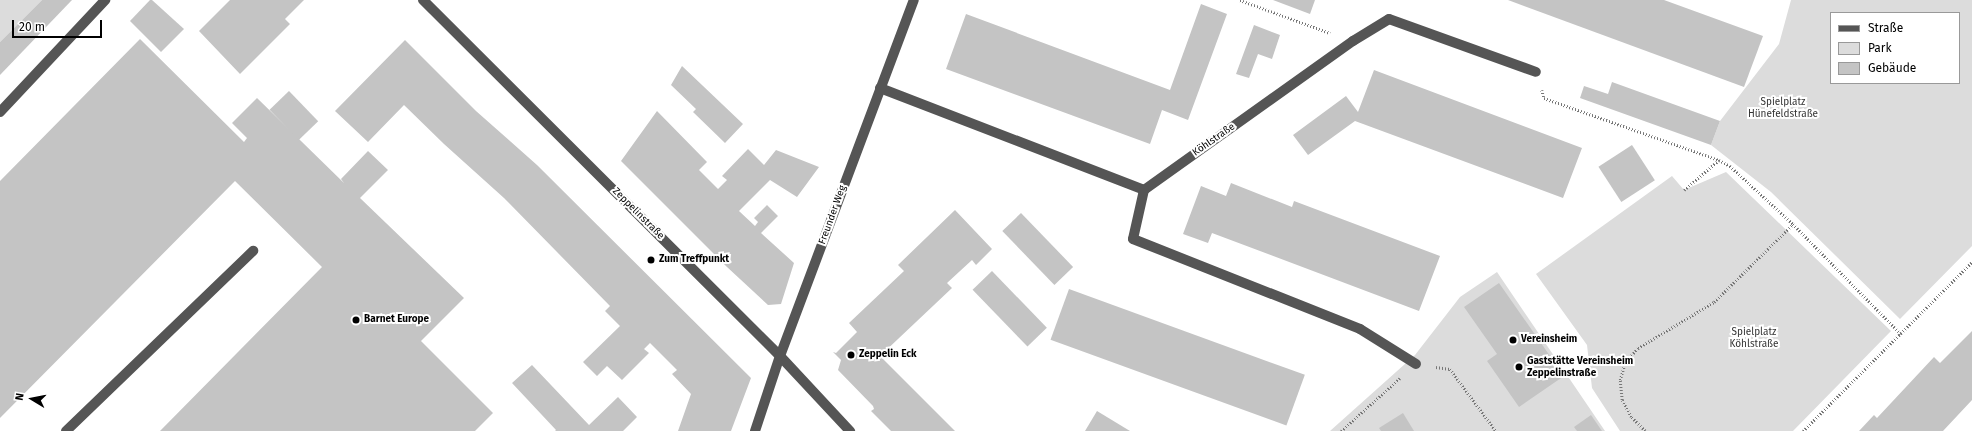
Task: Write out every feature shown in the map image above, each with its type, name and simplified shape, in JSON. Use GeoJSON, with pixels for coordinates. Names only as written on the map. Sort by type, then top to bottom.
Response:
{"type":"FeatureCollection","features":[{"type":"Feature","properties":{"kind":"street"},"geometry":{"type":"LineString","coordinates":[[0,112],[105,0]]}},
{"type":"Feature","properties":{"kind":"street","name":"Zeppelinstraße"},"geometry":{"type":"LineString","coordinates":[[423,0],[780,356],[850,431]]}},
{"type":"Feature","properties":{"kind":"street","name":"Freunder Weg"},"geometry":{"type":"LineString","coordinates":[[755,431],[780,356],[914,0]]}},
{"type":"Feature","properties":{"kind":"street","name":"Köhlstraße"},"geometry":{"type":"LineString","coordinates":[[1144,190],[1352,41],[1390,19],[1536,72]]}},
{"type":"Feature","properties":{"kind":"street"},"geometry":{"type":"LineString","coordinates":[[880,88],[1144,190],[1132,239],[1360,329],[1416,364]]}},
{"type":"Feature","properties":{"kind":"street"},"geometry":{"type":"LineString","coordinates":[[66,431],[253,251]]}},
{"type":"Feature","properties":{"kind":"path"},"geometry":{"type":"LineString","coordinates":[[1240,0],[1352,41]]}},
{"type":"Feature","properties":{"kind":"path"},"geometry":{"type":"LineString","coordinates":[[1536,72],[1544,98],[1719,160],[1730,166],[1793,224],[1901,334]]}},
{"type":"Feature","properties":{"kind":"path"},"geometry":{"type":"LineString","coordinates":[[1684,190],[1719,160]]}},
{"type":"Feature","properties":{"kind":"path"},"geometry":{"type":"LineString","coordinates":[[1644,431],[1632,417],[1622,400],[1620,380],[1625,362],[1638,348],[1714,302],[1793,224]]}},
{"type":"Feature","properties":{"kind":"path"},"geometry":{"type":"LineString","coordinates":[[1803,431],[1972,262]]}},
{"type":"Feature","properties":{"kind":"path"},"geometry":{"type":"LineString","coordinates":[[1340,431],[1416,364],[1450,369],[1496,431]]}},
{"type":"Feature","properties":{"kind":"green space"},"geometry":{"type":"Polygon","coordinates":[[[0,0],[42,0],[0,42],[0,0]]]}},
{"type":"Feature","properties":{"kind":"green space","name":"Spielplatz Hünefeldstraße"},"geometry":{"type":"Polygon","coordinates":[[[1791,0],[1972,0],[1972,246],[1900,319],[1771,192],[1711,145],[1720,121],[1779,44],[1791,0]]]}},
{"type":"Feature","properties":{"kind":"green space","name":"Spielplatz Köhlstraße"},"geometry":{"type":"Polygon","coordinates":[[[1726,172],[1891,331],[1793,431],[1620,431],[1592,388],[1587,345],[1536,274],[1672,176],[1684,190],[1726,172]]]}},
{"type":"Feature","properties":{"kind":"green space"},"geometry":{"type":"Polygon","coordinates":[[[1497,272],[1605,431],[1330,431],[1415,355],[1460,297],[1497,272]]]}},
{"type":"Feature","properties":{"kind":"building"},"geometry":{"type":"Polygon","coordinates":[[[42,0],[72,0],[0,75],[0,42],[42,0]]]}},
{"type":"Feature","properties":{"kind":"building"},"geometry":{"type":"Polygon","coordinates":[[[150,0],[152,0],[184,29],[161,52],[130,21],[150,0]]]}},
{"type":"Feature","properties":{"kind":"building"},"geometry":{"type":"Polygon","coordinates":[[[230,0],[304,0],[285,19],[290,24],[240,74],[199,31],[230,0]]]}},
{"type":"Feature","properties":{"kind":"building"},"geometry":{"type":"Polygon","coordinates":[[[1273,0],[1315,0],[1310,14],[1273,0]]]}},
{"type":"Feature","properties":{"kind":"building"},"geometry":{"type":"Polygon","coordinates":[[[1508,0],[1664,0],[1763,36],[1744,87],[1508,0]]]}},
{"type":"Feature","properties":{"kind":"building"},"geometry":{"type":"Polygon","coordinates":[[[1201,4],[1227,14],[1188,120],[1162,110],[1150,144],[946,69],[966,14],[1170,90],[1201,4]]]}},
{"type":"Feature","properties":{"kind":"building"},"geometry":{"type":"Polygon","coordinates":[[[1254,25],[1280,35],[1272,59],[1258,54],[1249,78],[1236,74],[1254,25]]]}},
{"type":"Feature","properties":{"kind":"building"},"geometry":{"type":"Polygon","coordinates":[[[140,39],[244,142],[247,138],[232,123],[257,98],[344,183],[341,179],[368,151],[388,170],[360,198],[464,298],[421,341],[493,413],[475,431],[160,431],[322,267],[235,181],[0,418],[0,181],[140,39]]]}},
{"type":"Feature","properties":{"kind":"building"},"geometry":{"type":"Polygon","coordinates":[[[405,40],[476,111],[537,165],[751,378],[731,431],[678,431],[691,394],[672,374],[677,370],[650,343],[644,349],[649,353],[622,380],[607,366],[597,376],[583,362],[620,326],[605,311],[610,306],[504,198],[444,144],[404,105],[368,142],[335,111],[405,40]]]}},
{"type":"Feature","properties":{"kind":"building"},"geometry":{"type":"Polygon","coordinates":[[[682,66],[743,124],[725,143],[693,112],[696,109],[671,85],[682,66]]]}},
{"type":"Feature","properties":{"kind":"building"},"geometry":{"type":"Polygon","coordinates":[[[1374,70],[1582,148],[1563,198],[1355,121],[1308,155],[1293,135],[1346,96],[1358,112],[1374,70]]]}},
{"type":"Feature","properties":{"kind":"building"},"geometry":{"type":"Polygon","coordinates":[[[1612,82],[1720,121],[1711,145],[1580,98],[1584,86],[1608,94],[1612,82]]]}},
{"type":"Feature","properties":{"kind":"building"},"geometry":{"type":"Polygon","coordinates":[[[289,91],[318,121],[299,140],[270,110],[289,91]]]}},
{"type":"Feature","properties":{"kind":"building"},"geometry":{"type":"Polygon","coordinates":[[[657,111],[707,162],[699,170],[718,189],[727,180],[722,176],[748,149],[764,165],[776,150],[819,167],[797,197],[770,180],[739,211],[755,226],[758,222],[754,218],[767,205],[778,216],[761,233],[794,263],[781,304],[768,305],[727,267],[621,161],[657,111]]]}},
{"type":"Feature","properties":{"kind":"building"},"geometry":{"type":"Polygon","coordinates":[[[1632,145],[1655,180],[1621,202],[1598,167],[1632,145]]]}},
{"type":"Feature","properties":{"kind":"building"},"geometry":{"type":"Polygon","coordinates":[[[1231,183],[1292,207],[1294,201],[1440,256],[1419,311],[1212,233],[1208,243],[1183,234],[1201,186],[1226,196],[1231,183]]]}},
{"type":"Feature","properties":{"kind":"building"},"geometry":{"type":"Polygon","coordinates":[[[955,210],[992,249],[976,265],[972,260],[947,283],[952,288],[880,356],[955,431],[891,431],[871,411],[874,409],[873,406],[838,370],[841,360],[833,352],[836,353],[857,332],[849,323],[904,271],[898,265],[955,210]]]}},
{"type":"Feature","properties":{"kind":"building"},"geometry":{"type":"Polygon","coordinates":[[[1021,213],[1073,267],[1054,285],[1002,231],[1021,213]]]}},
{"type":"Feature","properties":{"kind":"building"},"geometry":{"type":"Polygon","coordinates":[[[992,271],[1047,328],[1027,347],[973,290],[992,271]]]}},
{"type":"Feature","properties":{"kind":"building","name":"Vereinsheim"},"geometry":{"type":"Polygon","coordinates":[[[1499,283],[1564,376],[1519,407],[1487,361],[1497,354],[1464,307],[1499,283]]]}},
{"type":"Feature","properties":{"kind":"building"},"geometry":{"type":"Polygon","coordinates":[[[1069,289],[1305,375],[1286,426],[1051,340],[1069,289]]]}},
{"type":"Feature","properties":{"kind":"building"},"geometry":{"type":"Polygon","coordinates":[[[1972,331],[1972,400],[1943,431],[1859,431],[1874,415],[1877,418],[1934,357],[1940,363],[1972,331]]]}},
{"type":"Feature","properties":{"kind":"building"},"geometry":{"type":"Polygon","coordinates":[[[532,365],[589,425],[618,397],[637,417],[623,431],[555,431],[556,430],[512,383],[532,365]]]}},
{"type":"Feature","properties":{"kind":"building"},"geometry":{"type":"Polygon","coordinates":[[[1097,411],[1130,431],[1085,431],[1097,411]]]}},
{"type":"Feature","properties":{"kind":"building"},"geometry":{"type":"Polygon","coordinates":[[[1403,413],[1414,431],[1381,431],[1379,428],[1403,413]]]}},
{"type":"Feature","properties":{"kind":"building"},"geometry":{"type":"Polygon","coordinates":[[[1591,415],[1602,431],[1577,431],[1574,427],[1591,415]]]}},
{"type":"Feature","properties":{"kind":"place","name":"Zum Treffpunkt"},"geometry":{"type":"Point","coordinates":[651,260]}},
{"type":"Feature","properties":{"kind":"place","name":"Barnet Europe"},"geometry":{"type":"Point","coordinates":[356,320]}},
{"type":"Feature","properties":{"kind":"place","name":"Vereinsheim"},"geometry":{"type":"Point","coordinates":[1513,340]}},
{"type":"Feature","properties":{"kind":"place","name":"Zeppelin Eck"},"geometry":{"type":"Point","coordinates":[851,355]}},
{"type":"Feature","properties":{"kind":"place","name":"Gaststätte Vereinsheim Zeppelinstraße"},"geometry":{"type":"Point","coordinates":[1519,367]}}]}
